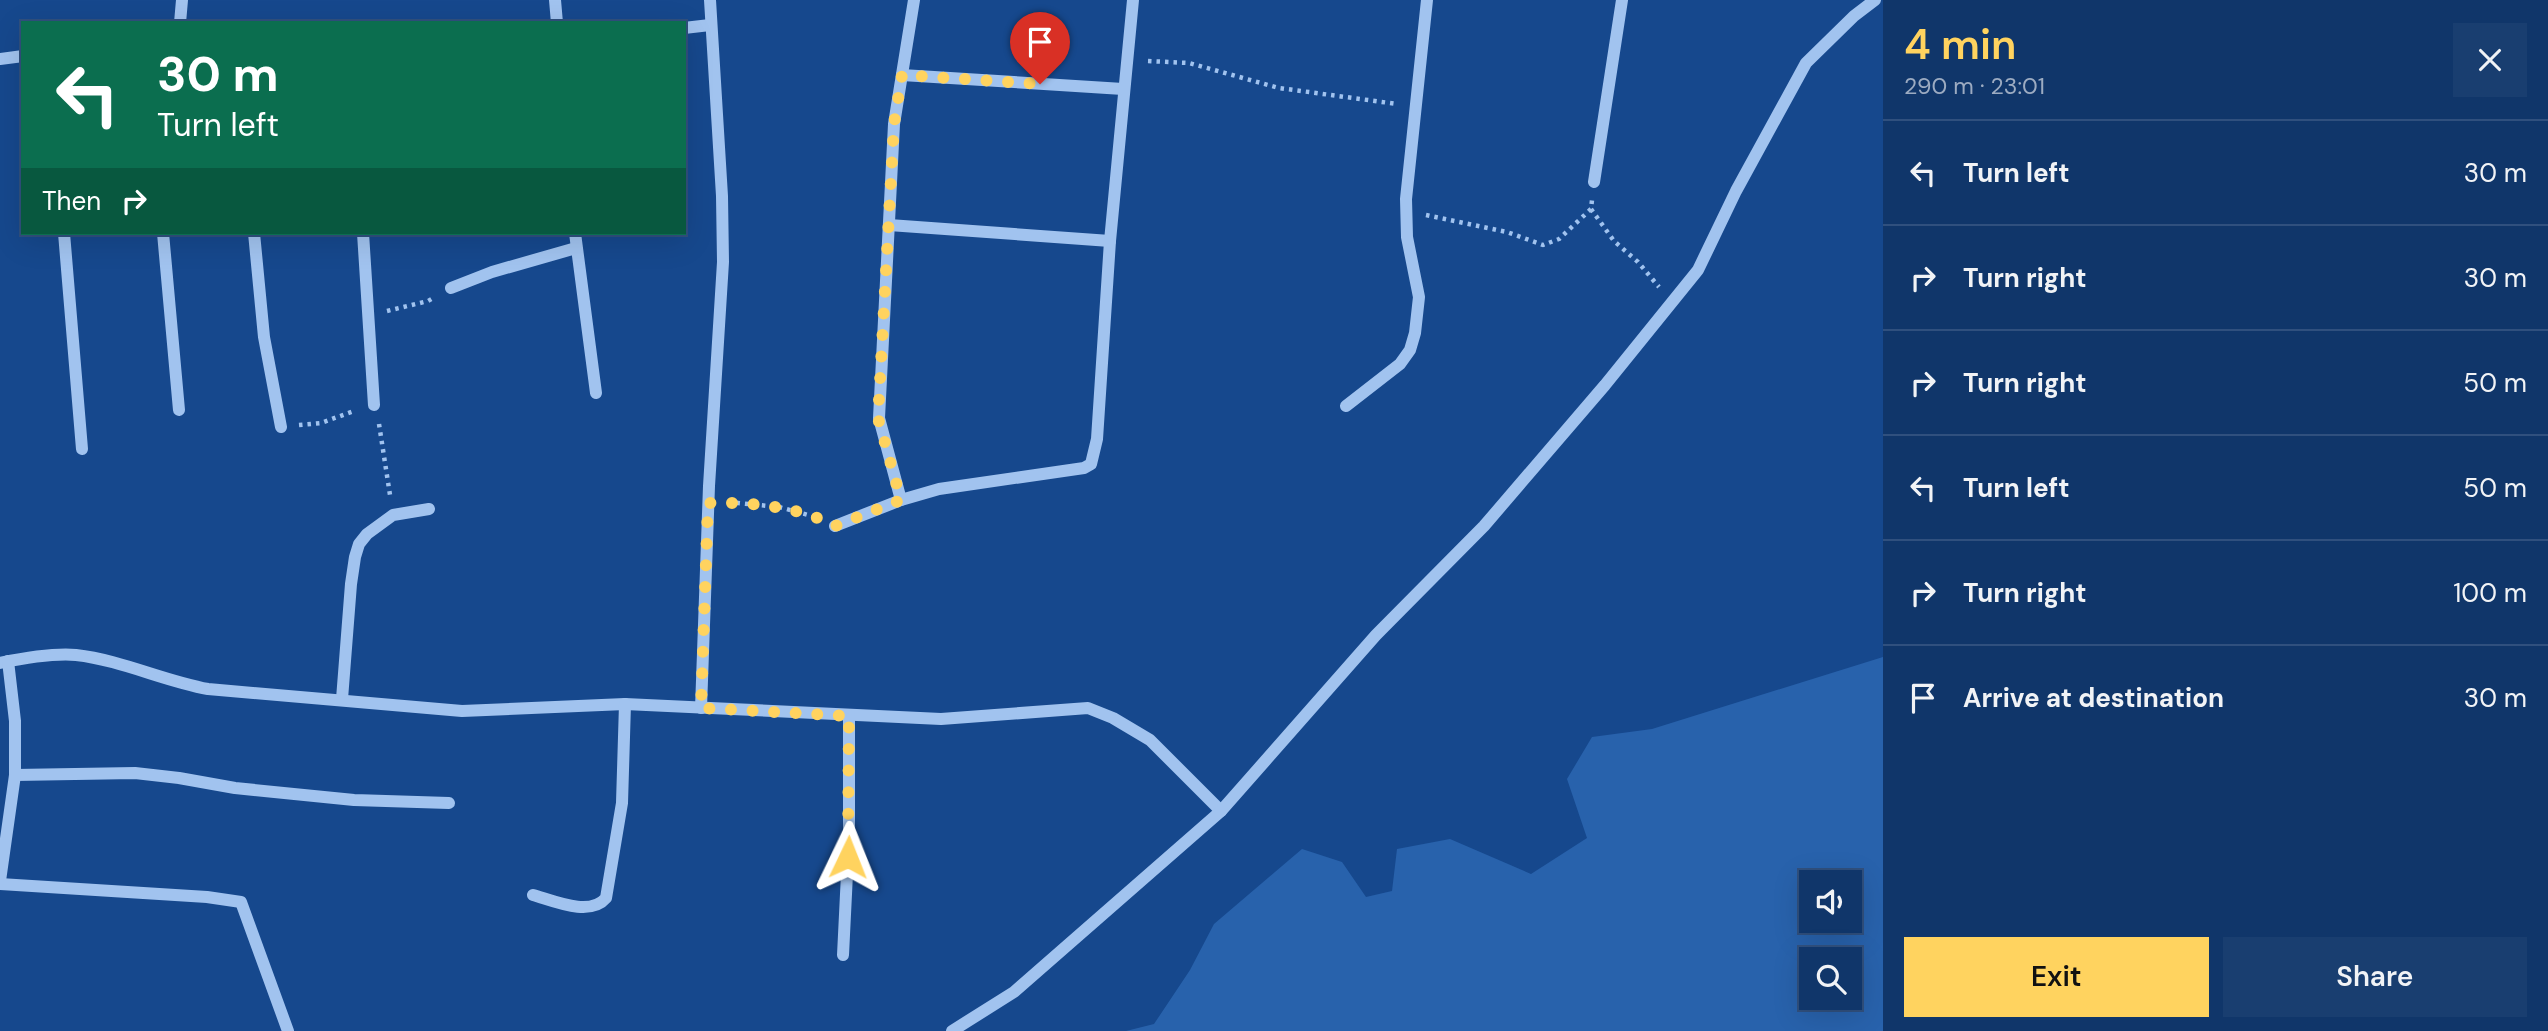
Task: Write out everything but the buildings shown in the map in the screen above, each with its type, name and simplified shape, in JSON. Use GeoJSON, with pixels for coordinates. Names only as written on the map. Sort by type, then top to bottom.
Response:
{"type":"FeatureCollection","features":[{"type":"Feature","properties":{"kind":"street"},"geometry":{"type":"LineString","coordinates":[[180,21],[182,0]]}},
{"type":"Feature","properties":{"kind":"street"},"geometry":{"type":"LineString","coordinates":[[555,0],[557,21]]}},
{"type":"Feature","properties":{"kind":"street"},"geometry":{"type":"LineString","coordinates":[[701,708],[708,503],[723,262],[722,196],[710,0]]}},
{"type":"Feature","properties":{"kind":"street"},"geometry":{"type":"LineString","coordinates":[[901,500],[878,418],[894,124],[914,0]]}},
{"type":"Feature","properties":{"kind":"street"},"geometry":{"type":"LineString","coordinates":[[835,526],[901,500],[939,489],[1084,468],[1091,464],[1097,439],[1110,241],[1133,0]]}},
{"type":"Feature","properties":{"kind":"street"},"geometry":{"type":"LineString","coordinates":[[1346,406],[1400,364],[1410,350],[1415,333],[1419,297],[1407,237],[1406,212],[1427,0]]}},
{"type":"Feature","properties":{"kind":"street"},"geometry":{"type":"LineString","coordinates":[[1594,182],[1622,0]]}},
{"type":"Feature","properties":{"kind":"street"},"geometry":{"type":"LineString","coordinates":[[952,1031],[1014,992],[1221,811],[1376,635],[1484,526],[1605,385],[1698,270],[1736,191],[1806,63],[1854,16],[1875,0]]}},
{"type":"Feature","properties":{"kind":"street"},"geometry":{"type":"LineString","coordinates":[[686,28],[710,25]]}},
{"type":"Feature","properties":{"kind":"street"},"geometry":{"type":"LineString","coordinates":[[0,59],[21,56]]}},
{"type":"Feature","properties":{"kind":"street"},"geometry":{"type":"LineString","coordinates":[[902,75],[1123,89]]}},
{"type":"Feature","properties":{"kind":"street"},"geometry":{"type":"LineString","coordinates":[[889,225],[1110,241]]}},
{"type":"Feature","properties":{"kind":"street"},"geometry":{"type":"LineString","coordinates":[[64,235],[82,449]]}},
{"type":"Feature","properties":{"kind":"street"},"geometry":{"type":"LineString","coordinates":[[163,235],[179,410]]}},
{"type":"Feature","properties":{"kind":"street"},"geometry":{"type":"LineString","coordinates":[[254,235],[264,337],[281,427]]}},
{"type":"Feature","properties":{"kind":"street"},"geometry":{"type":"LineString","coordinates":[[363,235],[374,405]]}},
{"type":"Feature","properties":{"kind":"street"},"geometry":{"type":"LineString","coordinates":[[575,235],[596,393]]}},
{"type":"Feature","properties":{"kind":"street"},"geometry":{"type":"LineString","coordinates":[[451,288],[492,272],[576,248]]}},
{"type":"Feature","properties":{"kind":"street"},"geometry":{"type":"LineString","coordinates":[[342,699],[355,557],[367,534],[393,515],[429,509]]}},
{"type":"Feature","properties":{"kind":"street"},"geometry":{"type":"LineString","coordinates":[[288,1031],[241,902],[207,897],[0,883],[15,775],[15,721],[4,662],[75,655],[208,689],[462,710],[625,704],[941,719],[1088,708],[1113,718],[1150,740],[1221,811]]}},
{"type":"Feature","properties":{"kind":"street"},"geometry":{"type":"LineString","coordinates":[[533,895],[590,907],[602,903],[606,898],[622,803],[625,704]]}},
{"type":"Feature","properties":{"kind":"street"},"geometry":{"type":"LineString","coordinates":[[843,955],[849,833],[849,716]]}},
{"type":"Feature","properties":{"kind":"street"},"geometry":{"type":"LineString","coordinates":[[15,775],[135,773],[235,789],[354,800],[449,803]]}},
{"type":"Feature","properties":{"kind":"path"},"geometry":{"type":"LineString","coordinates":[[1126,59],[1189,63],[1279,88],[1415,106]]}},
{"type":"Feature","properties":{"kind":"path"},"geometry":{"type":"LineString","coordinates":[[1406,212],[1507,232],[1543,245],[1559,239],[1591,209],[1594,182]]}},
{"type":"Feature","properties":{"kind":"path"},"geometry":{"type":"LineString","coordinates":[[1591,209],[1614,241],[1638,262],[1671,303]]}},
{"type":"Feature","properties":{"kind":"path"},"geometry":{"type":"LineString","coordinates":[[368,315],[428,301],[451,288]]}},
{"type":"Feature","properties":{"kind":"path"},"geometry":{"type":"LineString","coordinates":[[281,427],[321,423],[374,405],[382,435],[393,515]]}},
{"type":"Feature","properties":{"kind":"path"},"geometry":{"type":"LineString","coordinates":[[708,503],[733,502],[779,508],[815,516],[835,526]]}},
{"type":"Feature","properties":{"kind":"shaded area"},"geometry":{"type":"Polygon","coordinates":[[[1883,657],[1883,1031],[1126,1031],[1154,1024],[1190,970],[1214,924],[1302,849],[1342,862],[1366,897],[1392,891],[1397,849],[1450,839],[1531,874],[1587,838],[1567,779],[1592,737],[1652,729],[1883,657]]]}},
{"type":"Feature","properties":{"kind":"route"},"geometry":{"type":"LineString","coordinates":[[848,857],[849,716],[701,708],[708,503],[733,502],[779,508],[815,516],[835,526],[901,500],[878,418],[894,124],[902,75],[1040,84]]}}]}
